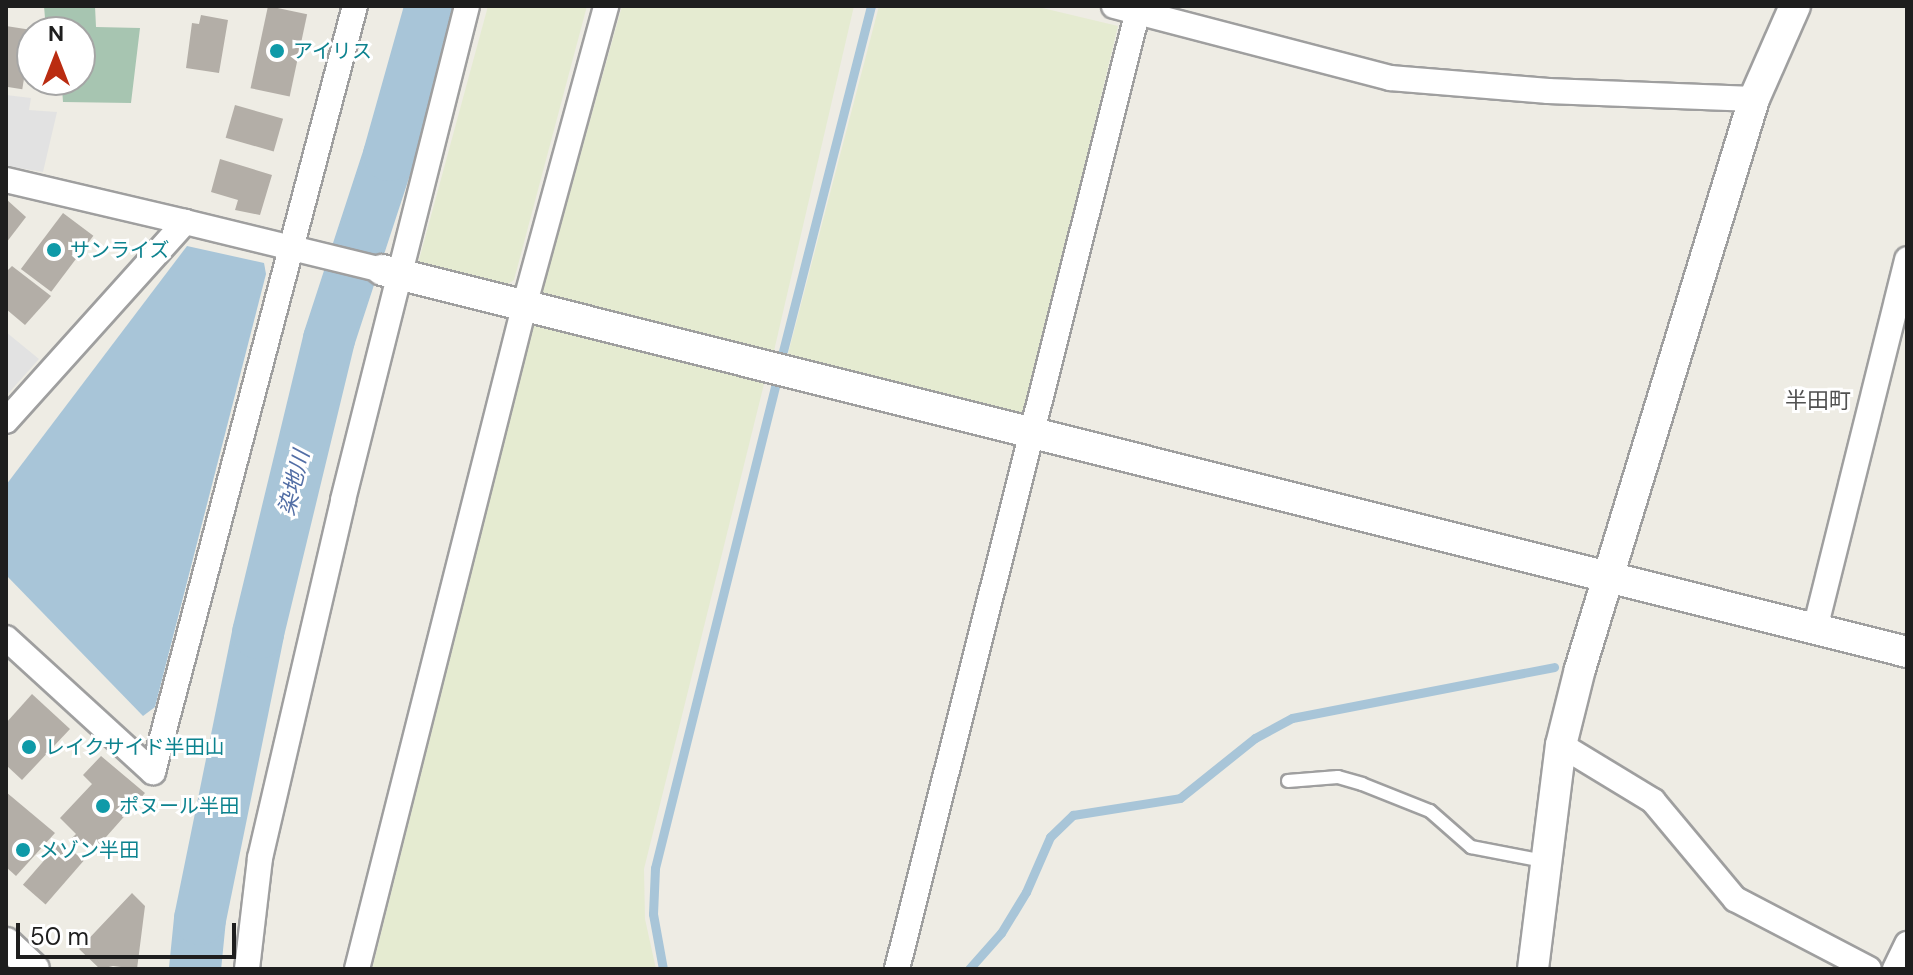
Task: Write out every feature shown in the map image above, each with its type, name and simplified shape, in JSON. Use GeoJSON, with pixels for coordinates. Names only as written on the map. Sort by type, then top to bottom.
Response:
{"type":"FeatureCollection","features":[{"type":"Feature","properties":{"kind":"street"},"geometry":{"type":"LineString","coordinates":[[6,638],[153,772],[355,6]]}},
{"type":"Feature","properties":{"kind":"street"},"geometry":{"type":"LineString","coordinates":[[247,969],[260,858],[391,272],[467,6]]}},
{"type":"Feature","properties":{"kind":"street"},"geometry":{"type":"LineString","coordinates":[[357,969],[525,303],[606,6]]}},
{"type":"Feature","properties":{"kind":"street"},"geometry":{"type":"LineString","coordinates":[[1114,6],[1139,9],[1390,78],[1548,91],[1754,99]]}},
{"type":"Feature","properties":{"kind":"street"},"geometry":{"type":"LineString","coordinates":[[1533,969],[1561,745],[1754,99],[1795,6]]}},
{"type":"Feature","properties":{"kind":"street"},"geometry":{"type":"LineString","coordinates":[[897,969],[1139,9]]}},
{"type":"Feature","properties":{"kind":"street"},"geometry":{"type":"LineString","coordinates":[[6,180],[525,303],[1907,652]]}},
{"type":"Feature","properties":{"kind":"street"},"geometry":{"type":"LineString","coordinates":[[6,421],[185,222]]}},
{"type":"Feature","properties":{"kind":"street"},"geometry":{"type":"LineString","coordinates":[[1815,629],[1907,259]]}},
{"type":"Feature","properties":{"kind":"street"},"geometry":{"type":"LineString","coordinates":[[1561,745],[1653,801],[1735,899],[1869,969]]}},
{"type":"Feature","properties":{"kind":"street"},"geometry":{"type":"LineString","coordinates":[[6,943],[34,969]]}},
{"type":"Feature","properties":{"kind":"street"},"geometry":{"type":"LineString","coordinates":[[1895,969],[1907,944]]}},
{"type":"Feature","properties":{"kind":"lane"},"geometry":{"type":"LineString","coordinates":[[1288,781],[1338,777],[1373,787],[1430,811],[1471,847],[1548,862]]}},
{"type":"Feature","properties":{"kind":"green space"},"geometry":{"type":"Polygon","coordinates":[[[44,6],[95,6],[95,16],[45,16],[44,6]]]}},
{"type":"Feature","properties":{"kind":"green space"},"geometry":{"type":"Polygon","coordinates":[[[488,6],[587,6],[514,280],[502,288],[425,269],[419,260],[488,6]]]}},
{"type":"Feature","properties":{"kind":"green space"},"geometry":{"type":"Polygon","coordinates":[[[622,6],[854,6],[774,351],[541,296],[622,6]]]}},
{"type":"Feature","properties":{"kind":"green space"},"geometry":{"type":"Polygon","coordinates":[[[879,6],[1034,6],[1118,26],[1024,416],[788,354],[879,6]]]}},
{"type":"Feature","properties":{"kind":"green space"},"geometry":{"type":"Polygon","coordinates":[[[96,27],[140,28],[131,103],[63,102],[63,96],[96,96],[96,27]]]}},
{"type":"Feature","properties":{"kind":"green space"},"geometry":{"type":"Polygon","coordinates":[[[534,323],[765,380],[644,869],[645,919],[656,969],[372,969],[534,323]]]}},
{"type":"Feature","properties":{"kind":"shaded area"},"geometry":{"type":"Polygon","coordinates":[[[6,95],[31,98],[29,110],[57,112],[43,172],[6,166],[6,95]]]}},
{"type":"Feature","properties":{"kind":"shaded area"},"geometry":{"type":"Polygon","coordinates":[[[6,332],[39,359],[6,396],[6,332]]]}},
{"type":"Feature","properties":{"kind":"water"},"geometry":{"type":"Polygon","coordinates":[[[187,246],[264,263],[266,274],[155,707],[143,716],[6,575],[6,485],[187,246]]]}},
{"type":"Feature","properties":{"kind":"building","name":"アイリス"},"geometry":{"type":"Polygon","coordinates":[[[268,6],[307,14],[290,96],[251,88],[268,6]]]}},
{"type":"Feature","properties":{"kind":"building"},"geometry":{"type":"Polygon","coordinates":[[[201,15],[228,20],[219,73],[186,68],[192,23],[199,24],[201,15]]]}},
{"type":"Feature","properties":{"kind":"building"},"geometry":{"type":"Polygon","coordinates":[[[6,26],[16,28],[16,88],[6,87],[6,26]]]}},
{"type":"Feature","properties":{"kind":"building"},"geometry":{"type":"Polygon","coordinates":[[[235,105],[283,119],[274,151],[226,138],[235,105]]]}},
{"type":"Feature","properties":{"kind":"building"},"geometry":{"type":"Polygon","coordinates":[[[220,159],[272,175],[260,215],[235,210],[238,200],[211,192],[220,159]]]}},
{"type":"Feature","properties":{"kind":"building"},"geometry":{"type":"Polygon","coordinates":[[[6,199],[26,217],[6,243],[6,199]]]}},
{"type":"Feature","properties":{"kind":"building","name":"サンライズ"},"geometry":{"type":"Polygon","coordinates":[[[63,213],[93,236],[51,292],[21,269],[63,213]]]}},
{"type":"Feature","properties":{"kind":"building"},"geometry":{"type":"Polygon","coordinates":[[[12,266],[51,296],[25,325],[6,309],[6,272],[12,266]]]}},
{"type":"Feature","properties":{"kind":"building","name":"レイクサイド半田山"},"geometry":{"type":"Polygon","coordinates":[[[32,694],[70,729],[22,780],[6,765],[6,723],[32,694]]]}},
{"type":"Feature","properties":{"kind":"building","name":"ポヌール半田"},"geometry":{"type":"Polygon","coordinates":[[[101,756],[145,793],[91,854],[72,838],[76,834],[60,818],[92,784],[83,775],[101,756]]]}},
{"type":"Feature","properties":{"kind":"building","name":"メゾン半田"},"geometry":{"type":"Polygon","coordinates":[[[6,792],[55,833],[16,876],[6,867],[6,792]]]}},
{"type":"Feature","properties":{"kind":"building"},"geometry":{"type":"Polygon","coordinates":[[[61,841],[84,861],[46,904],[23,885],[61,841]]]}},
{"type":"Feature","properties":{"kind":"building"},"geometry":{"type":"Polygon","coordinates":[[[132,893],[145,906],[137,969],[113,966],[100,969],[79,949],[132,893]]]}},
{"type":"Feature","properties":{"kind":"waterway","name":"染地川"},"geometry":{"type":"LineString","coordinates":[[195,969],[200,919],[258,633],[329,339],[389,155],[431,6]]}},
{"type":"Feature","properties":{"kind":"waterway"},"geometry":{"type":"LineString","coordinates":[[783,351],[871,6]]}},
{"type":"Feature","properties":{"kind":"waterway"},"geometry":{"type":"LineString","coordinates":[[663,969],[653,914],[655,868],[775,386]]}},
{"type":"Feature","properties":{"kind":"waterway"},"geometry":{"type":"LineString","coordinates":[[969,969],[1001,933],[1026,892],[1050,837],[1073,815],[1180,798],[1255,738],[1292,718],[1554,667]]}},
{"type":"Feature","properties":{"kind":"place","name":"アイリス"},"geometry":{"type":"Point","coordinates":[277,51]}},
{"type":"Feature","properties":{"kind":"place","name":"サンライズ"},"geometry":{"type":"Point","coordinates":[54,250]}},
{"type":"Feature","properties":{"kind":"place","name":"レイクサイド半田山"},"geometry":{"type":"Point","coordinates":[29,747]}},
{"type":"Feature","properties":{"kind":"place","name":"ポヌール半田"},"geometry":{"type":"Point","coordinates":[103,806]}},
{"type":"Feature","properties":{"kind":"place","name":"メゾン半田"},"geometry":{"type":"Point","coordinates":[23,850]}},
{"type":"Feature","properties":{"kind":"district","name":"半田町"},"geometry":{"type":"Point","coordinates":[1818,401]}}]}
